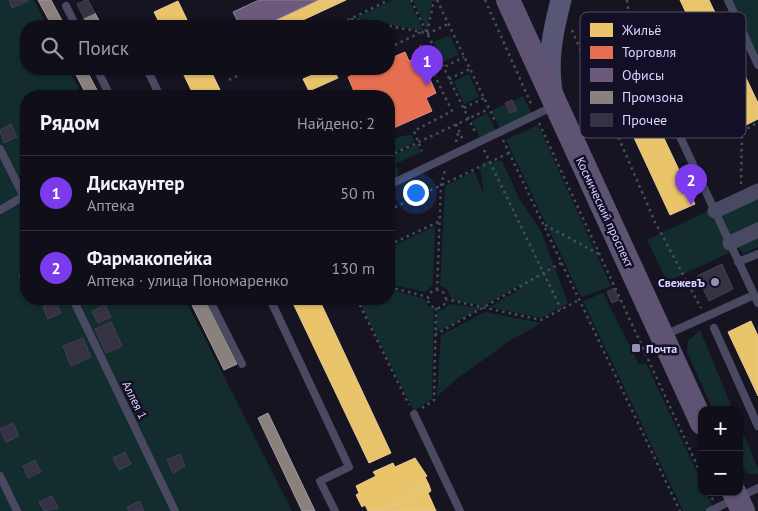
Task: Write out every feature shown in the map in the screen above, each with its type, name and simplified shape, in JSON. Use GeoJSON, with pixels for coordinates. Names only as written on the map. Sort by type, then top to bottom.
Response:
{"type":"FeatureCollection","features":[{"type":"Feature","properties":{"kind":"main road","name":"Космический проспект"},"geometry":{"type":"LineString","coordinates":[[508,0],[548,106],[698,415]]}},
{"type":"Feature","properties":{"kind":"main road"},"geometry":{"type":"LineString","coordinates":[[548,106],[550,47],[561,0]]}},
{"type":"Feature","properties":{"kind":"street"},"geometry":{"type":"LineString","coordinates":[[715,211],[758,191]]}},
{"type":"Feature","properties":{"kind":"street"},"geometry":{"type":"LineString","coordinates":[[730,243],[758,230]]}},
{"type":"Feature","properties":{"kind":"lane"},"geometry":{"type":"LineString","coordinates":[[728,0],[734,12]]}},
{"type":"Feature","properties":{"kind":"lane"},"geometry":{"type":"LineString","coordinates":[[66,6],[73,20]]}},
{"type":"Feature","properties":{"kind":"lane"},"geometry":{"type":"LineString","coordinates":[[746,39],[758,65]]}},
{"type":"Feature","properties":{"kind":"lane"},"geometry":{"type":"LineString","coordinates":[[100,75],[107,90]]}},
{"type":"Feature","properties":{"kind":"lane"},"geometry":{"type":"LineString","coordinates":[[150,75],[157,90]]}},
{"type":"Feature","properties":{"kind":"lane"},"geometry":{"type":"LineString","coordinates":[[395,182],[480,142],[548,106]]}},
{"type":"Feature","properties":{"kind":"lane"},"geometry":{"type":"LineString","coordinates":[[681,138],[758,303]]}},
{"type":"Feature","properties":{"kind":"lane"},"geometry":{"type":"LineString","coordinates":[[0,149],[20,186]]}},
{"type":"Feature","properties":{"kind":"lane"},"geometry":{"type":"LineString","coordinates":[[0,210],[20,200]]}},
{"type":"Feature","properties":{"kind":"lane"},"geometry":{"type":"LineString","coordinates":[[738,262],[758,254]]}},
{"type":"Feature","properties":{"kind":"lane"},"geometry":{"type":"LineString","coordinates":[[661,336],[754,295]]}},
{"type":"Feature","properties":{"kind":"lane","name":"Аллея 1"},"geometry":{"type":"LineString","coordinates":[[76,305],[176,511]]}},
{"type":"Feature","properties":{"kind":"lane"},"geometry":{"type":"LineString","coordinates":[[213,305],[242,364]]}},
{"type":"Feature","properties":{"kind":"lane"},"geometry":{"type":"LineString","coordinates":[[273,305],[349,467],[320,480],[335,511]]}},
{"type":"Feature","properties":{"kind":"lane"},"geometry":{"type":"LineString","coordinates":[[714,328],[758,426]]}},
{"type":"Feature","properties":{"kind":"lane"},"geometry":{"type":"LineString","coordinates":[[414,414],[460,511]]}},
{"type":"Feature","properties":{"kind":"lane"},"geometry":{"type":"LineString","coordinates":[[0,476],[17,511]]}},
{"type":"Feature","properties":{"kind":"lane"},"geometry":{"type":"LineString","coordinates":[[710,511],[743,497]]}},
{"type":"Feature","properties":{"kind":"path"},"geometry":{"type":"LineString","coordinates":[[351,19],[389,0]]}},
{"type":"Feature","properties":{"kind":"path"},"geometry":{"type":"LineString","coordinates":[[411,0],[561,309]]}},
{"type":"Feature","properties":{"kind":"path"},"geometry":{"type":"LineString","coordinates":[[427,33],[435,0]]}},
{"type":"Feature","properties":{"kind":"path"},"geometry":{"type":"LineString","coordinates":[[435,0],[484,98],[680,511]]}},
{"type":"Feature","properties":{"kind":"path"},"geometry":{"type":"LineString","coordinates":[[485,0],[548,106],[600,254],[698,467]]}},
{"type":"Feature","properties":{"kind":"path"},"geometry":{"type":"LineString","coordinates":[[351,19],[356,20]]}},
{"type":"Feature","properties":{"kind":"path"},"geometry":{"type":"LineString","coordinates":[[395,27],[427,33],[448,24]]}},
{"type":"Feature","properties":{"kind":"path"},"geometry":{"type":"LineString","coordinates":[[570,24],[580,47]]}},
{"type":"Feature","properties":{"kind":"path"},"geometry":{"type":"LineString","coordinates":[[395,45],[422,32]]}},
{"type":"Feature","properties":{"kind":"path"},"geometry":{"type":"LineString","coordinates":[[420,45],[452,111],[414,131],[422,152]]}},
{"type":"Feature","properties":{"kind":"path"},"geometry":{"type":"LineString","coordinates":[[428,75],[464,58]]}},
{"type":"Feature","properties":{"kind":"path"},"geometry":{"type":"LineString","coordinates":[[449,79],[470,69]]}},
{"type":"Feature","properties":{"kind":"path"},"geometry":{"type":"LineString","coordinates":[[229,80],[239,75]]}},
{"type":"Feature","properties":{"kind":"path"},"geometry":{"type":"LineString","coordinates":[[464,108],[484,98]]}},
{"type":"Feature","properties":{"kind":"path"},"geometry":{"type":"LineString","coordinates":[[395,153],[489,109]]}},
{"type":"Feature","properties":{"kind":"path"},"geometry":{"type":"LineString","coordinates":[[746,130],[758,122]]}},
{"type":"Feature","properties":{"kind":"path"},"geometry":{"type":"LineString","coordinates":[[456,124],[467,148]]}},
{"type":"Feature","properties":{"kind":"path"},"geometry":{"type":"LineString","coordinates":[[619,138],[655,222],[705,317]]}},
{"type":"Feature","properties":{"kind":"path"},"geometry":{"type":"LineString","coordinates":[[741,199],[742,138]]}},
{"type":"Feature","properties":{"kind":"path"},"geometry":{"type":"LineString","coordinates":[[395,207],[509,153]]}},
{"type":"Feature","properties":{"kind":"path"},"geometry":{"type":"LineString","coordinates":[[437,290],[441,185],[452,155]]}},
{"type":"Feature","properties":{"kind":"path"},"geometry":{"type":"LineString","coordinates":[[395,242],[440,221]]}},
{"type":"Feature","properties":{"kind":"path"},"geometry":{"type":"LineString","coordinates":[[543,224],[600,254]]}},
{"type":"Feature","properties":{"kind":"path"},"geometry":{"type":"LineString","coordinates":[[434,335],[485,308],[562,262]]}},
{"type":"Feature","properties":{"kind":"path"},"geometry":{"type":"LineString","coordinates":[[395,289],[428,297]]}},
{"type":"Feature","properties":{"kind":"path"},"geometry":{"type":"LineString","coordinates":[[437,290],[444,294],[445,299],[443,305],[436,307],[430,304],[428,297],[431,292],[437,290]]}},
{"type":"Feature","properties":{"kind":"path"},"geometry":{"type":"LineString","coordinates":[[445,299],[541,320],[579,299]]}},
{"type":"Feature","properties":{"kind":"path"},"geometry":{"type":"LineString","coordinates":[[360,305],[414,414],[434,400],[436,307]]}},
{"type":"Feature","properties":{"kind":"green space"},"geometry":{"type":"Polygon","coordinates":[[[0,0],[34,0],[44,20],[20,20],[20,75],[72,75],[79,90],[20,90],[20,305],[188,305],[292,511],[0,511],[0,0]]]}},
{"type":"Feature","properties":{"kind":"green space"},"geometry":{"type":"Polygon","coordinates":[[[393,0],[409,0],[424,31],[395,26],[395,20],[355,18],[393,0]]]}},
{"type":"Feature","properties":{"kind":"green space"},"geometry":{"type":"Polygon","coordinates":[[[413,0],[432,0],[427,30],[413,0]]]}},
{"type":"Feature","properties":{"kind":"green space"},"geometry":{"type":"Polygon","coordinates":[[[731,0],[758,0],[758,58],[746,32],[746,12],[737,12],[731,0]]]}},
{"type":"Feature","properties":{"kind":"green space"},"geometry":{"type":"Polygon","coordinates":[[[450,35],[459,55],[443,62],[434,42],[450,35]]]}},
{"type":"Feature","properties":{"kind":"green space"},"geometry":{"type":"Polygon","coordinates":[[[469,74],[479,97],[464,104],[454,81],[469,74]]]}},
{"type":"Feature","properties":{"kind":"green space"},"geometry":{"type":"Polygon","coordinates":[[[523,96],[532,114],[500,129],[491,111],[523,96]]]}},
{"type":"Feature","properties":{"kind":"green space"},"geometry":{"type":"Polygon","coordinates":[[[487,113],[496,130],[480,138],[472,121],[487,113]]]}},
{"type":"Feature","properties":{"kind":"green space"},"geometry":{"type":"Polygon","coordinates":[[[538,125],[611,286],[581,297],[506,140],[538,125]]]}},
{"type":"Feature","properties":{"kind":"green space"},"geometry":{"type":"Polygon","coordinates":[[[411,135],[415,140],[407,147],[395,152],[395,138],[411,135]]]}},
{"type":"Feature","properties":{"kind":"green space"},"geometry":{"type":"Polygon","coordinates":[[[417,144],[421,152],[395,164],[395,154],[417,144]]]}},
{"type":"Feature","properties":{"kind":"green space"},"geometry":{"type":"Polygon","coordinates":[[[502,161],[519,198],[541,231],[568,303],[541,318],[490,307],[520,289],[518,286],[484,306],[452,300],[447,289],[440,286],[445,186],[474,171],[484,195],[480,167],[485,162],[502,161]]]}},
{"type":"Feature","properties":{"kind":"green space"},"geometry":{"type":"Polygon","coordinates":[[[395,164],[399,172],[395,178],[395,164]]]}},
{"type":"Feature","properties":{"kind":"green space"},"geometry":{"type":"Polygon","coordinates":[[[758,187],[758,247],[743,254],[739,248],[667,282],[647,240],[758,187]]]}},
{"type":"Feature","properties":{"kind":"green space"},"geometry":{"type":"Polygon","coordinates":[[[435,226],[433,285],[425,292],[395,285],[395,245],[435,226]]]}},
{"type":"Feature","properties":{"kind":"green space"},"geometry":{"type":"Polygon","coordinates":[[[395,291],[425,299],[428,306],[434,310],[432,399],[414,411],[361,305],[395,305],[395,291]]]}},
{"type":"Feature","properties":{"kind":"green space"},"geometry":{"type":"Polygon","coordinates":[[[603,293],[639,365],[646,363],[698,474],[698,496],[708,496],[713,507],[704,511],[683,511],[583,301],[603,293]]]}},
{"type":"Feature","properties":{"kind":"green space"},"geometry":{"type":"Polygon","coordinates":[[[449,304],[482,308],[436,333],[437,311],[444,309],[449,304]]]}},
{"type":"Feature","properties":{"kind":"green space"},"geometry":{"type":"Polygon","coordinates":[[[485,312],[541,323],[508,342],[458,378],[437,396],[441,335],[485,312]]]}},
{"type":"Feature","properties":{"kind":"green space"},"geometry":{"type":"Polygon","coordinates":[[[700,330],[731,406],[711,406],[687,352],[688,341],[700,330]]]}},
{"type":"Feature","properties":{"kind":"green space"},"geometry":{"type":"Polygon","coordinates":[[[743,433],[758,468],[758,474],[749,474],[743,469],[743,433]]]}},
{"type":"Feature","properties":{"kind":"building: Жильё"},"geometry":{"type":"Polygon","coordinates":[[[318,0],[346,0],[303,20],[276,20],[318,0]]]}},
{"type":"Feature","properties":{"kind":"building: Жильё"},"geometry":{"type":"Polygon","coordinates":[[[680,0],[709,0],[715,12],[686,12],[680,0]]]}},
{"type":"Feature","properties":{"kind":"building: Жильё"},"geometry":{"type":"Polygon","coordinates":[[[178,1],[187,20],[158,20],[154,12],[178,1]]]}},
{"type":"Feature","properties":{"kind":"building: Жильё"},"geometry":{"type":"Polygon","coordinates":[[[184,75],[213,75],[220,90],[191,90],[184,75]]]}},
{"type":"Feature","properties":{"kind":"building: Жильё"},"geometry":{"type":"Polygon","coordinates":[[[312,75],[336,75],[338,78],[311,90],[308,90],[303,79],[312,75]]]}},
{"type":"Feature","properties":{"kind":"building: Жильё"},"geometry":{"type":"Polygon","coordinates":[[[746,78],[758,103],[758,119],[746,125],[746,78]]]}},
{"type":"Feature","properties":{"kind":"building: Жильё"},"geometry":{"type":"Polygon","coordinates":[[[634,138],[664,138],[695,204],[670,215],[634,138]]]}},
{"type":"Feature","properties":{"kind":"building: Жильё"},"geometry":{"type":"Polygon","coordinates":[[[294,305],[322,305],[391,453],[369,463],[294,305]]]}},
{"type":"Feature","properties":{"kind":"building: Жильё"},"geometry":{"type":"Polygon","coordinates":[[[751,321],[758,336],[758,396],[728,332],[751,321]]]}},
{"type":"Feature","properties":{"kind":"building: Жильё"},"geometry":{"type":"Polygon","coordinates":[[[415,458],[427,476],[425,477],[429,485],[408,495],[410,499],[390,508],[389,504],[375,511],[368,511],[365,505],[362,507],[356,495],[359,493],[356,486],[376,476],[373,472],[393,463],[395,467],[415,458]]]}},
{"type":"Feature","properties":{"kind":"building: Жильё"},"geometry":{"type":"Polygon","coordinates":[[[429,485],[431,491],[428,493],[436,511],[375,511],[389,504],[390,508],[410,499],[408,495],[429,485]]]}},
{"type":"Feature","properties":{"kind":"building: Торговля"},"geometry":{"type":"Polygon","coordinates":[[[405,52],[409,61],[420,56],[436,93],[426,98],[432,111],[395,127],[395,90],[353,90],[348,77],[353,75],[395,75],[395,56],[405,52]]]}},
{"type":"Feature","properties":{"kind":"building: Офисы"},"geometry":{"type":"Polygon","coordinates":[[[259,0],[318,0],[276,20],[237,20],[233,12],[259,0]]]}},
{"type":"Feature","properties":{"kind":"building: Промзона"},"geometry":{"type":"Polygon","coordinates":[[[38,0],[51,0],[62,20],[49,20],[38,0]]]}},
{"type":"Feature","properties":{"kind":"building: Промзона"},"geometry":{"type":"Polygon","coordinates":[[[95,13],[99,20],[85,20],[84,18],[95,13]]]}},
{"type":"Feature","properties":{"kind":"building: Промзона"},"geometry":{"type":"Polygon","coordinates":[[[76,75],[89,75],[97,90],[84,90],[76,75]]]}},
{"type":"Feature","properties":{"kind":"building: Промзона"},"geometry":{"type":"Polygon","coordinates":[[[192,305],[208,305],[237,364],[224,370],[192,305]]]}},
{"type":"Feature","properties":{"kind":"building: Промзона"},"geometry":{"type":"Polygon","coordinates":[[[268,413],[315,511],[302,511],[258,418],[268,413]]]}},
{"type":"Feature","properties":{"kind":"building: Прочее"},"geometry":{"type":"Polygon","coordinates":[[[9,0],[27,0],[28,1],[12,8],[9,0]]]}},
{"type":"Feature","properties":{"kind":"building: Прочее"},"geometry":{"type":"Polygon","coordinates":[[[88,0],[95,13],[84,18],[77,4],[88,0]]]}},
{"type":"Feature","properties":{"kind":"building: Прочее"},"geometry":{"type":"Polygon","coordinates":[[[512,100],[517,110],[510,113],[505,103],[512,100]]]}},
{"type":"Feature","properties":{"kind":"building: Прочее"},"geometry":{"type":"Polygon","coordinates":[[[11,124],[17,137],[4,143],[0,130],[11,124]]]}},
{"type":"Feature","properties":{"kind":"building: Прочее","name":"СвежевЪ"},"geometry":{"type":"Polygon","coordinates":[[[722,264],[733,289],[709,301],[697,276],[722,264]]]}},
{"type":"Feature","properties":{"kind":"building: Прочее"},"geometry":{"type":"Polygon","coordinates":[[[614,288],[619,300],[612,303],[607,292],[614,288]]]}},
{"type":"Feature","properties":{"kind":"building: Прочее"},"geometry":{"type":"Polygon","coordinates":[[[57,305],[61,313],[48,319],[43,307],[57,305]]]}},
{"type":"Feature","properties":{"kind":"building: Прочее"},"geometry":{"type":"Polygon","coordinates":[[[105,305],[111,317],[98,323],[92,311],[105,305]]]}},
{"type":"Feature","properties":{"kind":"building: Прочее"},"geometry":{"type":"Polygon","coordinates":[[[111,322],[122,346],[106,353],[95,329],[111,322]]]}},
{"type":"Feature","properties":{"kind":"building: Прочее"},"geometry":{"type":"Polygon","coordinates":[[[83,338],[91,357],[71,366],[63,346],[83,338]]]}},
{"type":"Feature","properties":{"kind":"building: Прочее"},"geometry":{"type":"Polygon","coordinates":[[[13,423],[19,436],[6,442],[0,429],[13,423]]]}},
{"type":"Feature","properties":{"kind":"building: Прочее"},"geometry":{"type":"Polygon","coordinates":[[[125,452],[131,464],[119,470],[113,458],[125,452]]]}},
{"type":"Feature","properties":{"kind":"building: Прочее"},"geometry":{"type":"Polygon","coordinates":[[[180,454],[185,466],[173,473],[167,460],[180,454]]]}},
{"type":"Feature","properties":{"kind":"building: Прочее"},"geometry":{"type":"Polygon","coordinates":[[[35,460],[41,472],[28,478],[23,466],[35,460]]]}},
{"type":"Feature","properties":{"kind":"building: Прочее"},"geometry":{"type":"Polygon","coordinates":[[[52,496],[58,508],[44,511],[39,502],[52,496]]]}},
{"type":"Feature","properties":{"kind":"building: Прочее"},"geometry":{"type":"Polygon","coordinates":[[[140,501],[144,511],[129,511],[127,507],[140,501]]]}},
{"type":"Feature","properties":{"kind":"place","name":"Дискаунтер"},"geometry":{"type":"Point","coordinates":[427,86]}},
{"type":"Feature","properties":{"kind":"place","name":"Фармакопейка"},"geometry":{"type":"Point","coordinates":[691,205]}},
{"type":"Feature","properties":{"kind":"place","name":"СвежевЪ"},"geometry":{"type":"Point","coordinates":[715,282]}},
{"type":"Feature","properties":{"kind":"place","name":"Почта"},"geometry":{"type":"Point","coordinates":[636,348]}}]}
